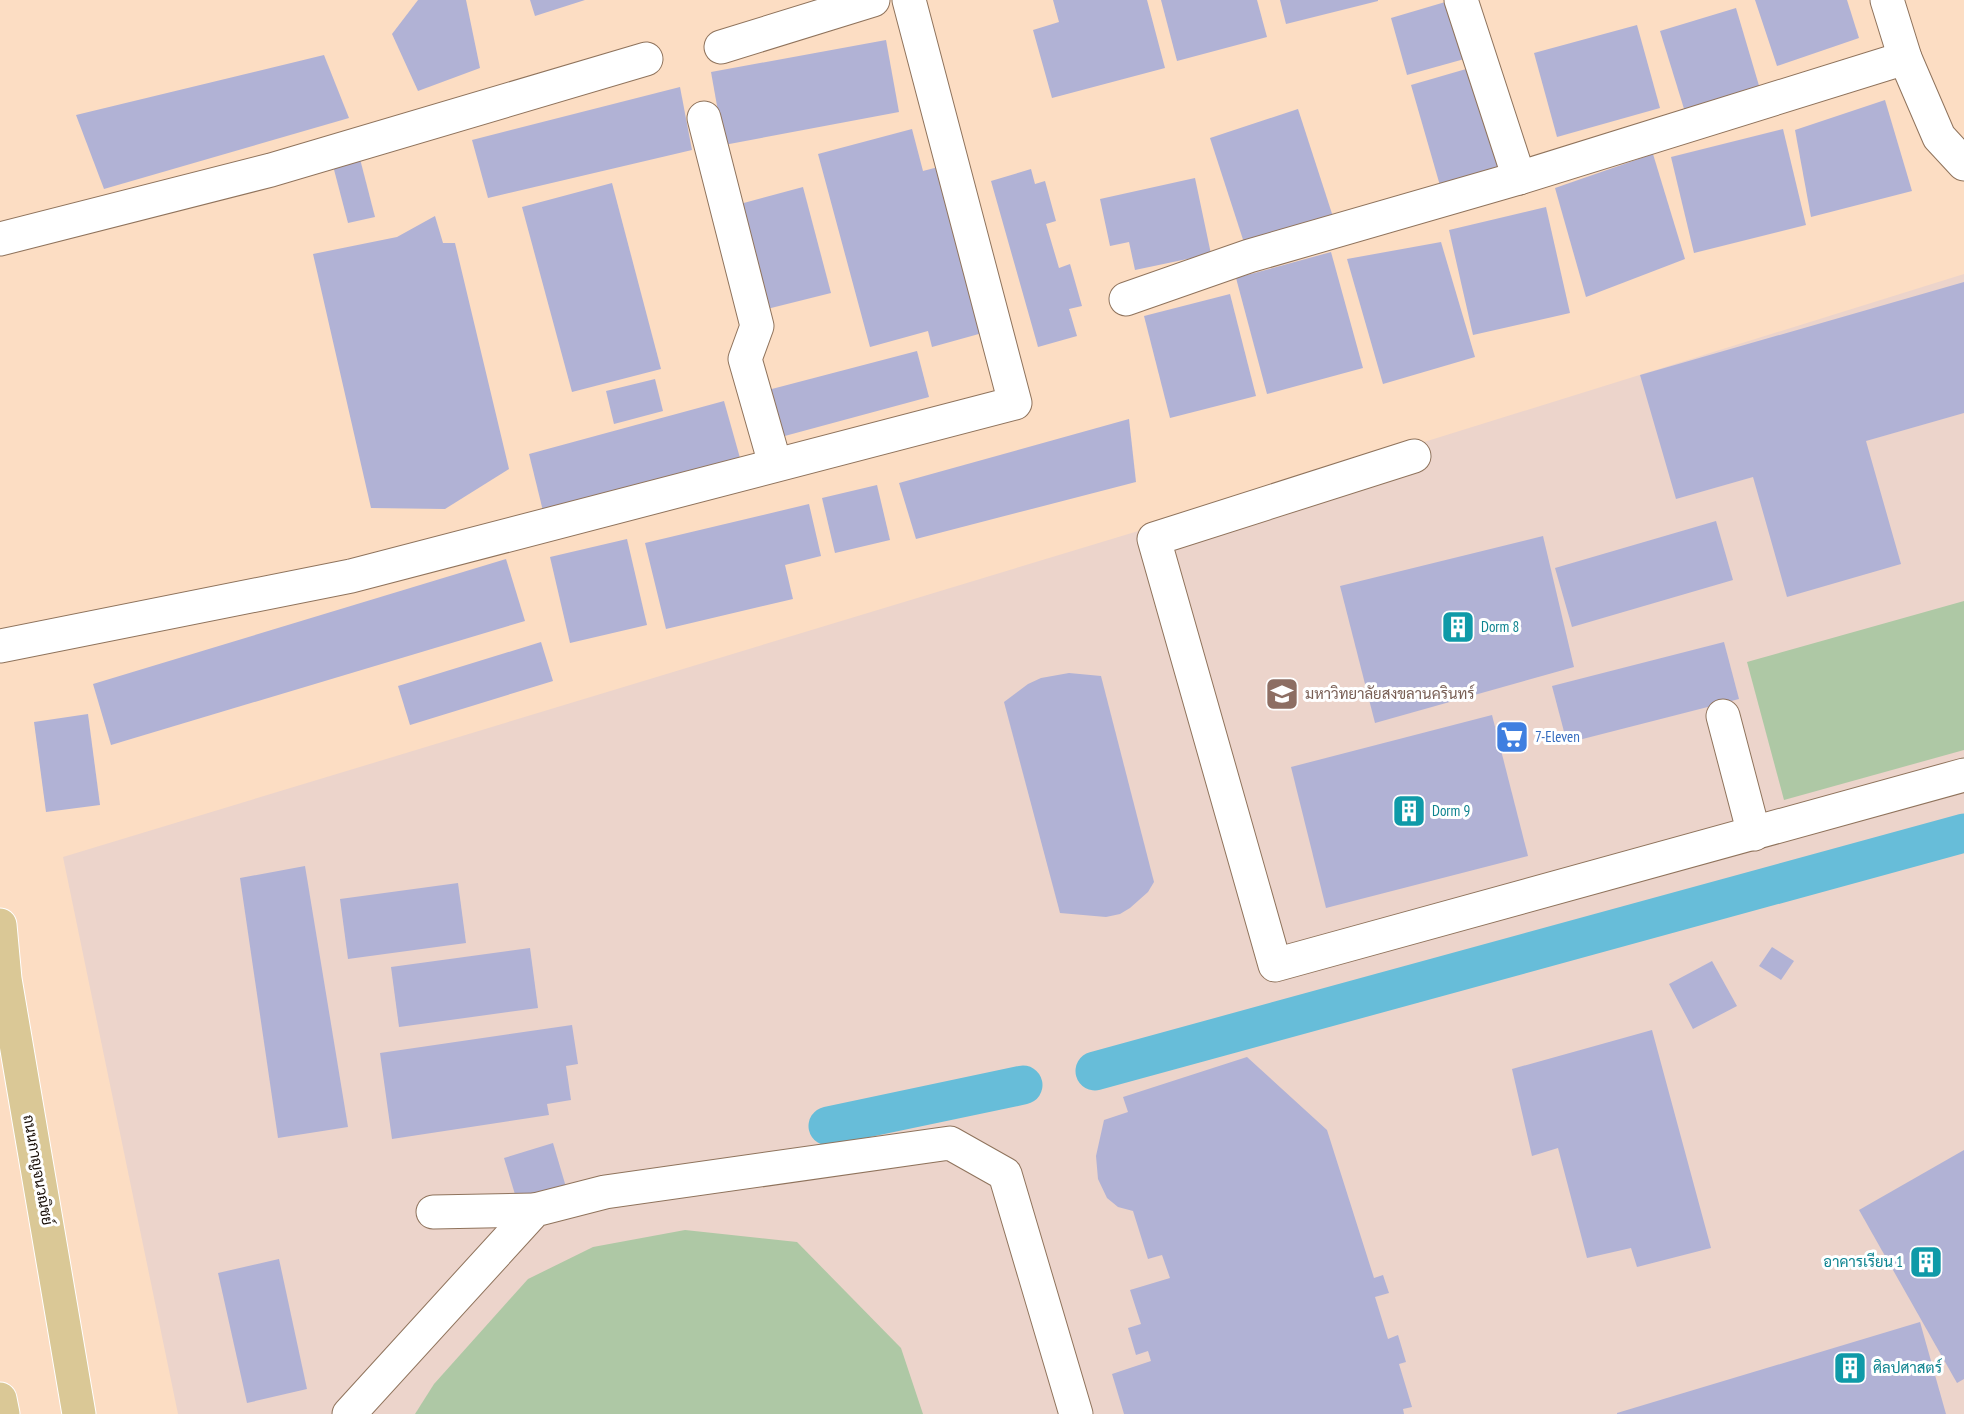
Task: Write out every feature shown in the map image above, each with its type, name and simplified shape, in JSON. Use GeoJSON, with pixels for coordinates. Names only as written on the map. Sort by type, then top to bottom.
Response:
{"type":"FeatureCollection","features":[{"type":"Feature","properties":{"kind":"main road","name":"ถนนกาญจนวณิชย์"},"geometry":{"type":"LineString","coordinates":[[0,925],[5,980],[79,1414]]}},
{"type":"Feature","properties":{"kind":"main road"},"geometry":{"type":"LineString","coordinates":[[0,1399],[3,1414]]}},
{"type":"Feature","properties":{"kind":"street"},"geometry":{"type":"LineString","coordinates":[[722,47],[873,0]]}},
{"type":"Feature","properties":{"kind":"street"},"geometry":{"type":"LineString","coordinates":[[0,646],[351,576],[1015,403],[909,0]]}},
{"type":"Feature","properties":{"kind":"street"},"geometry":{"type":"LineString","coordinates":[[1461,0],[1518,178]]}},
{"type":"Feature","properties":{"kind":"street"},"geometry":{"type":"LineString","coordinates":[[1887,0],[1905,58],[1939,137],[1964,164]]}},
{"type":"Feature","properties":{"kind":"street"},"geometry":{"type":"LineString","coordinates":[[1126,299],[1249,256],[1518,178],[1905,58]]}},
{"type":"Feature","properties":{"kind":"street"},"geometry":{"type":"LineString","coordinates":[[0,239],[271,170],[646,59]]}},
{"type":"Feature","properties":{"kind":"street"},"geometry":{"type":"LineString","coordinates":[[704,117],[757,326],[745,359],[775,464]]}},
{"type":"Feature","properties":{"kind":"street"},"geometry":{"type":"LineString","coordinates":[[1414,456],[1154,539],[1275,965],[1964,775]]}},
{"type":"Feature","properties":{"kind":"street"},"geometry":{"type":"LineString","coordinates":[[1724,716],[1754,834]]}},
{"type":"Feature","properties":{"kind":"street"},"geometry":{"type":"LineString","coordinates":[[433,1212],[535,1210],[605,1192],[950,1143],[1005,1174],[1076,1414]]}},
{"type":"Feature","properties":{"kind":"street"},"geometry":{"type":"LineString","coordinates":[[349,1414],[535,1210]]}},
{"type":"Feature","properties":{"kind":"shaded area","name":"มหาวิทยาลัยสงขลานครินทร์"},"geometry":{"type":"Polygon","coordinates":[[[1964,274],[1964,1414],[178,1414],[63,857],[1135,532],[1964,274]]]}},
{"type":"Feature","properties":{"kind":"green space"},"geometry":{"type":"Polygon","coordinates":[[[1964,601],[1964,750],[1784,800],[1747,662],[1964,601]]]}},
{"type":"Feature","properties":{"kind":"green space"},"geometry":{"type":"Polygon","coordinates":[[[685,1230],[797,1242],[901,1348],[923,1414],[415,1414],[434,1384],[528,1279],[593,1247],[685,1230]]]}},
{"type":"Feature","properties":{"kind":"building"},"geometry":{"type":"Polygon","coordinates":[[[418,0],[466,0],[480,68],[418,91],[392,34],[418,0]]]}},
{"type":"Feature","properties":{"kind":"building"},"geometry":{"type":"Polygon","coordinates":[[[530,0],[585,0],[535,16],[530,0]]]}},
{"type":"Feature","properties":{"kind":"building"},"geometry":{"type":"Polygon","coordinates":[[[1053,0],[1147,0],[1165,68],[1052,98],[1033,30],[1059,22],[1053,0]]]}},
{"type":"Feature","properties":{"kind":"building"},"geometry":{"type":"Polygon","coordinates":[[[1161,0],[1257,0],[1267,37],[1177,61],[1161,0]]]}},
{"type":"Feature","properties":{"kind":"building"},"geometry":{"type":"Polygon","coordinates":[[[1280,0],[1378,0],[1378,1],[1286,24],[1280,0]]]}},
{"type":"Feature","properties":{"kind":"building"},"geometry":{"type":"Polygon","coordinates":[[[1452,0],[1468,58],[1407,75],[1391,18],[1452,0]]]}},
{"type":"Feature","properties":{"kind":"building"},"geometry":{"type":"Polygon","coordinates":[[[1755,0],[1847,0],[1859,38],[1777,66],[1755,0]]]}},
{"type":"Feature","properties":{"kind":"building"},"geometry":{"type":"Polygon","coordinates":[[[1736,8],[1760,89],[1685,112],[1660,31],[1736,8]]]}},
{"type":"Feature","properties":{"kind":"building"},"geometry":{"type":"Polygon","coordinates":[[[1637,25],[1660,108],[1557,137],[1534,53],[1637,25]]]}},
{"type":"Feature","properties":{"kind":"building"},"geometry":{"type":"Polygon","coordinates":[[[886,40],[899,112],[724,145],[711,72],[886,40]]]}},
{"type":"Feature","properties":{"kind":"building"},"geometry":{"type":"Polygon","coordinates":[[[324,55],[349,118],[104,189],[76,115],[324,55]]]}},
{"type":"Feature","properties":{"kind":"building"},"geometry":{"type":"Polygon","coordinates":[[[1473,67],[1502,171],[1441,189],[1411,85],[1473,67]]]}},
{"type":"Feature","properties":{"kind":"building"},"geometry":{"type":"Polygon","coordinates":[[[680,87],[692,150],[488,198],[472,140],[680,87]]]}},
{"type":"Feature","properties":{"kind":"building"},"geometry":{"type":"Polygon","coordinates":[[[1885,100],[1912,191],[1811,217],[1795,130],[1885,100]]]}},
{"type":"Feature","properties":{"kind":"building"},"geometry":{"type":"Polygon","coordinates":[[[1298,109],[1336,226],[1248,255],[1210,138],[1298,109]]]}},
{"type":"Feature","properties":{"kind":"building"},"geometry":{"type":"Polygon","coordinates":[[[912,129],[923,171],[942,166],[986,332],[932,347],[928,331],[870,347],[818,154],[912,129]]]}},
{"type":"Feature","properties":{"kind":"building"},"geometry":{"type":"Polygon","coordinates":[[[1783,129],[1806,225],[1694,253],[1671,157],[1783,129]]]}},
{"type":"Feature","properties":{"kind":"building"},"geometry":{"type":"Polygon","coordinates":[[[1653,154],[1685,259],[1586,297],[1555,188],[1653,154]]]}},
{"type":"Feature","properties":{"kind":"building"},"geometry":{"type":"Polygon","coordinates":[[[359,155],[375,217],[348,223],[332,162],[359,155]]]}},
{"type":"Feature","properties":{"kind":"building"},"geometry":{"type":"Polygon","coordinates":[[[1031,169],[1035,184],[1045,181],[1056,221],[1046,224],[1059,268],[1070,264],[1082,306],[1069,309],[1077,336],[1038,347],[991,181],[1031,169]]]}},
{"type":"Feature","properties":{"kind":"building"},"geometry":{"type":"Polygon","coordinates":[[[1195,178],[1211,254],[1135,270],[1129,242],[1110,246],[1100,199],[1195,178]]]}},
{"type":"Feature","properties":{"kind":"building"},"geometry":{"type":"Polygon","coordinates":[[[612,183],[661,369],[572,392],[522,207],[612,183]]]}},
{"type":"Feature","properties":{"kind":"building"},"geometry":{"type":"Polygon","coordinates":[[[803,187],[831,293],[767,309],[740,204],[803,187]]]}},
{"type":"Feature","properties":{"kind":"building"},"geometry":{"type":"Polygon","coordinates":[[[1546,207],[1570,313],[1473,335],[1449,230],[1546,207]]]}},
{"type":"Feature","properties":{"kind":"building"},"geometry":{"type":"Polygon","coordinates":[[[435,216],[443,243],[455,243],[509,469],[445,509],[371,508],[313,254],[397,237],[435,216]]]}},
{"type":"Feature","properties":{"kind":"building"},"geometry":{"type":"Polygon","coordinates":[[[1441,242],[1475,357],[1383,384],[1347,259],[1441,242]]]}},
{"type":"Feature","properties":{"kind":"building"},"geometry":{"type":"Polygon","coordinates":[[[1331,252],[1363,368],[1267,394],[1236,278],[1331,252]]]}},
{"type":"Feature","properties":{"kind":"building"},"geometry":{"type":"Polygon","coordinates":[[[1964,282],[1964,413],[1866,441],[1901,564],[1787,597],[1753,477],[1676,499],[1640,375],[1964,282]]]}},
{"type":"Feature","properties":{"kind":"building"},"geometry":{"type":"Polygon","coordinates":[[[1230,294],[1256,396],[1170,418],[1144,316],[1230,294]]]}},
{"type":"Feature","properties":{"kind":"building"},"geometry":{"type":"Polygon","coordinates":[[[917,351],[929,397],[781,437],[768,390],[917,351]]]}},
{"type":"Feature","properties":{"kind":"building"},"geometry":{"type":"Polygon","coordinates":[[[655,379],[663,411],[614,424],[606,391],[655,379]]]}},
{"type":"Feature","properties":{"kind":"building"},"geometry":{"type":"Polygon","coordinates":[[[724,401],[740,458],[543,511],[529,454],[724,401]]]}},
{"type":"Feature","properties":{"kind":"building"},"geometry":{"type":"Polygon","coordinates":[[[1129,419],[1136,482],[916,539],[899,483],[1129,419]]]}},
{"type":"Feature","properties":{"kind":"building"},"geometry":{"type":"Polygon","coordinates":[[[877,485],[890,540],[835,553],[822,498],[877,485]]]}},
{"type":"Feature","properties":{"kind":"building"},"geometry":{"type":"Polygon","coordinates":[[[809,504],[821,556],[785,565],[793,599],[666,629],[645,543],[809,504]]]}},
{"type":"Feature","properties":{"kind":"building"},"geometry":{"type":"Polygon","coordinates":[[[1716,521],[1733,580],[1572,627],[1555,568],[1716,521]]]}},
{"type":"Feature","properties":{"kind":"building","name":"Dorm 8"},"geometry":{"type":"Polygon","coordinates":[[[1543,536],[1574,667],[1375,723],[1340,586],[1543,536]]]}},
{"type":"Feature","properties":{"kind":"building"},"geometry":{"type":"Polygon","coordinates":[[[627,539],[647,625],[570,643],[550,557],[627,539]]]}},
{"type":"Feature","properties":{"kind":"building"},"geometry":{"type":"Polygon","coordinates":[[[506,559],[525,621],[111,745],[93,684],[506,559]]]}},
{"type":"Feature","properties":{"kind":"building"},"geometry":{"type":"Polygon","coordinates":[[[541,642],[553,681],[410,725],[398,686],[541,642]]]}},
{"type":"Feature","properties":{"kind":"building"},"geometry":{"type":"Polygon","coordinates":[[[1724,642],[1739,699],[1567,743],[1552,686],[1724,642]]]}},
{"type":"Feature","properties":{"kind":"building"},"geometry":{"type":"Polygon","coordinates":[[[1069,673],[1101,676],[1154,882],[1148,892],[1130,908],[1120,914],[1106,917],[1060,913],[1004,702],[1028,684],[1041,678],[1069,673]]]}},
{"type":"Feature","properties":{"kind":"building"},"geometry":{"type":"Polygon","coordinates":[[[88,714],[100,805],[46,812],[34,722],[88,714]]]}},
{"type":"Feature","properties":{"kind":"building","name":"Dorm 9"},"geometry":{"type":"Polygon","coordinates":[[[1492,715],[1528,856],[1326,908],[1291,767],[1492,715]]]}},
{"type":"Feature","properties":{"kind":"building"},"geometry":{"type":"Polygon","coordinates":[[[305,866],[348,1127],[278,1138],[240,878],[305,866]]]}},
{"type":"Feature","properties":{"kind":"building"},"geometry":{"type":"Polygon","coordinates":[[[458,883],[466,943],[348,959],[340,899],[458,883]]]}},
{"type":"Feature","properties":{"kind":"building"},"geometry":{"type":"Polygon","coordinates":[[[1772,947],[1794,961],[1781,980],[1759,966],[1772,947]]]}},
{"type":"Feature","properties":{"kind":"building"},"geometry":{"type":"Polygon","coordinates":[[[530,948],[538,1008],[399,1027],[391,967],[530,948]]]}},
{"type":"Feature","properties":{"kind":"building"},"geometry":{"type":"Polygon","coordinates":[[[1712,961],[1737,1006],[1693,1029],[1669,984],[1712,961]]]}},
{"type":"Feature","properties":{"kind":"building"},"geometry":{"type":"Polygon","coordinates":[[[572,1025],[578,1064],[566,1066],[571,1100],[547,1104],[549,1115],[392,1139],[380,1053],[572,1025]]]}},
{"type":"Feature","properties":{"kind":"building"},"geometry":{"type":"Polygon","coordinates":[[[1652,1030],[1711,1248],[1637,1267],[1631,1248],[1587,1258],[1558,1148],[1532,1156],[1512,1069],[1652,1030]]]}},
{"type":"Feature","properties":{"kind":"building"},"geometry":{"type":"Polygon","coordinates":[[[1247,1057],[1327,1130],[1374,1278],[1383,1275],[1389,1293],[1375,1297],[1388,1339],[1398,1335],[1406,1362],[1399,1364],[1412,1407],[1403,1409],[1404,1414],[1124,1414],[1112,1374],[1151,1361],[1148,1351],[1136,1355],[1128,1328],[1141,1324],[1130,1290],[1170,1278],[1162,1255],[1148,1259],[1133,1211],[1118,1207],[1107,1198],[1098,1179],[1096,1156],[1104,1120],[1128,1112],[1123,1097],[1247,1057]]]}},
{"type":"Feature","properties":{"kind":"building"},"geometry":{"type":"Polygon","coordinates":[[[553,1143],[566,1187],[517,1201],[504,1158],[553,1143]]]}},
{"type":"Feature","properties":{"kind":"building","name":"อาคารเรียน 1"},"geometry":{"type":"Polygon","coordinates":[[[1964,1150],[1964,1379],[1957,1383],[1859,1210],[1964,1150]]]}},
{"type":"Feature","properties":{"kind":"building"},"geometry":{"type":"Polygon","coordinates":[[[279,1259],[307,1389],[247,1403],[218,1273],[279,1259]]]}},
{"type":"Feature","properties":{"kind":"building","name":"ศิลปศาสตร์"},"geometry":{"type":"Polygon","coordinates":[[[1920,1322],[1946,1414],[1617,1414],[1617,1413],[1920,1322]]]}},
{"type":"Feature","properties":{"kind":"waterway"},"geometry":{"type":"LineString","coordinates":[[1095,1071],[1964,833]]}},
{"type":"Feature","properties":{"kind":"waterway"},"geometry":{"type":"LineString","coordinates":[[828,1126],[1023,1085]]}},
{"type":"Feature","properties":{"kind":"place","name":"Dorm 8"},"geometry":{"type":"Point","coordinates":[1458,627]}},
{"type":"Feature","properties":{"kind":"place","name":"มหาวิทยาลัยสงขลานครินทร์"},"geometry":{"type":"Point","coordinates":[1282,694]}},
{"type":"Feature","properties":{"kind":"place","name":"7-Eleven"},"geometry":{"type":"Point","coordinates":[1512,737]}},
{"type":"Feature","properties":{"kind":"place","name":"Dorm 9"},"geometry":{"type":"Point","coordinates":[1409,811]}},
{"type":"Feature","properties":{"kind":"place","name":"อาคารเรียน 1"},"geometry":{"type":"Point","coordinates":[1926,1262]}},
{"type":"Feature","properties":{"kind":"place","name":"ศิลปศาสตร์"},"geometry":{"type":"Point","coordinates":[1850,1368]}}]}
